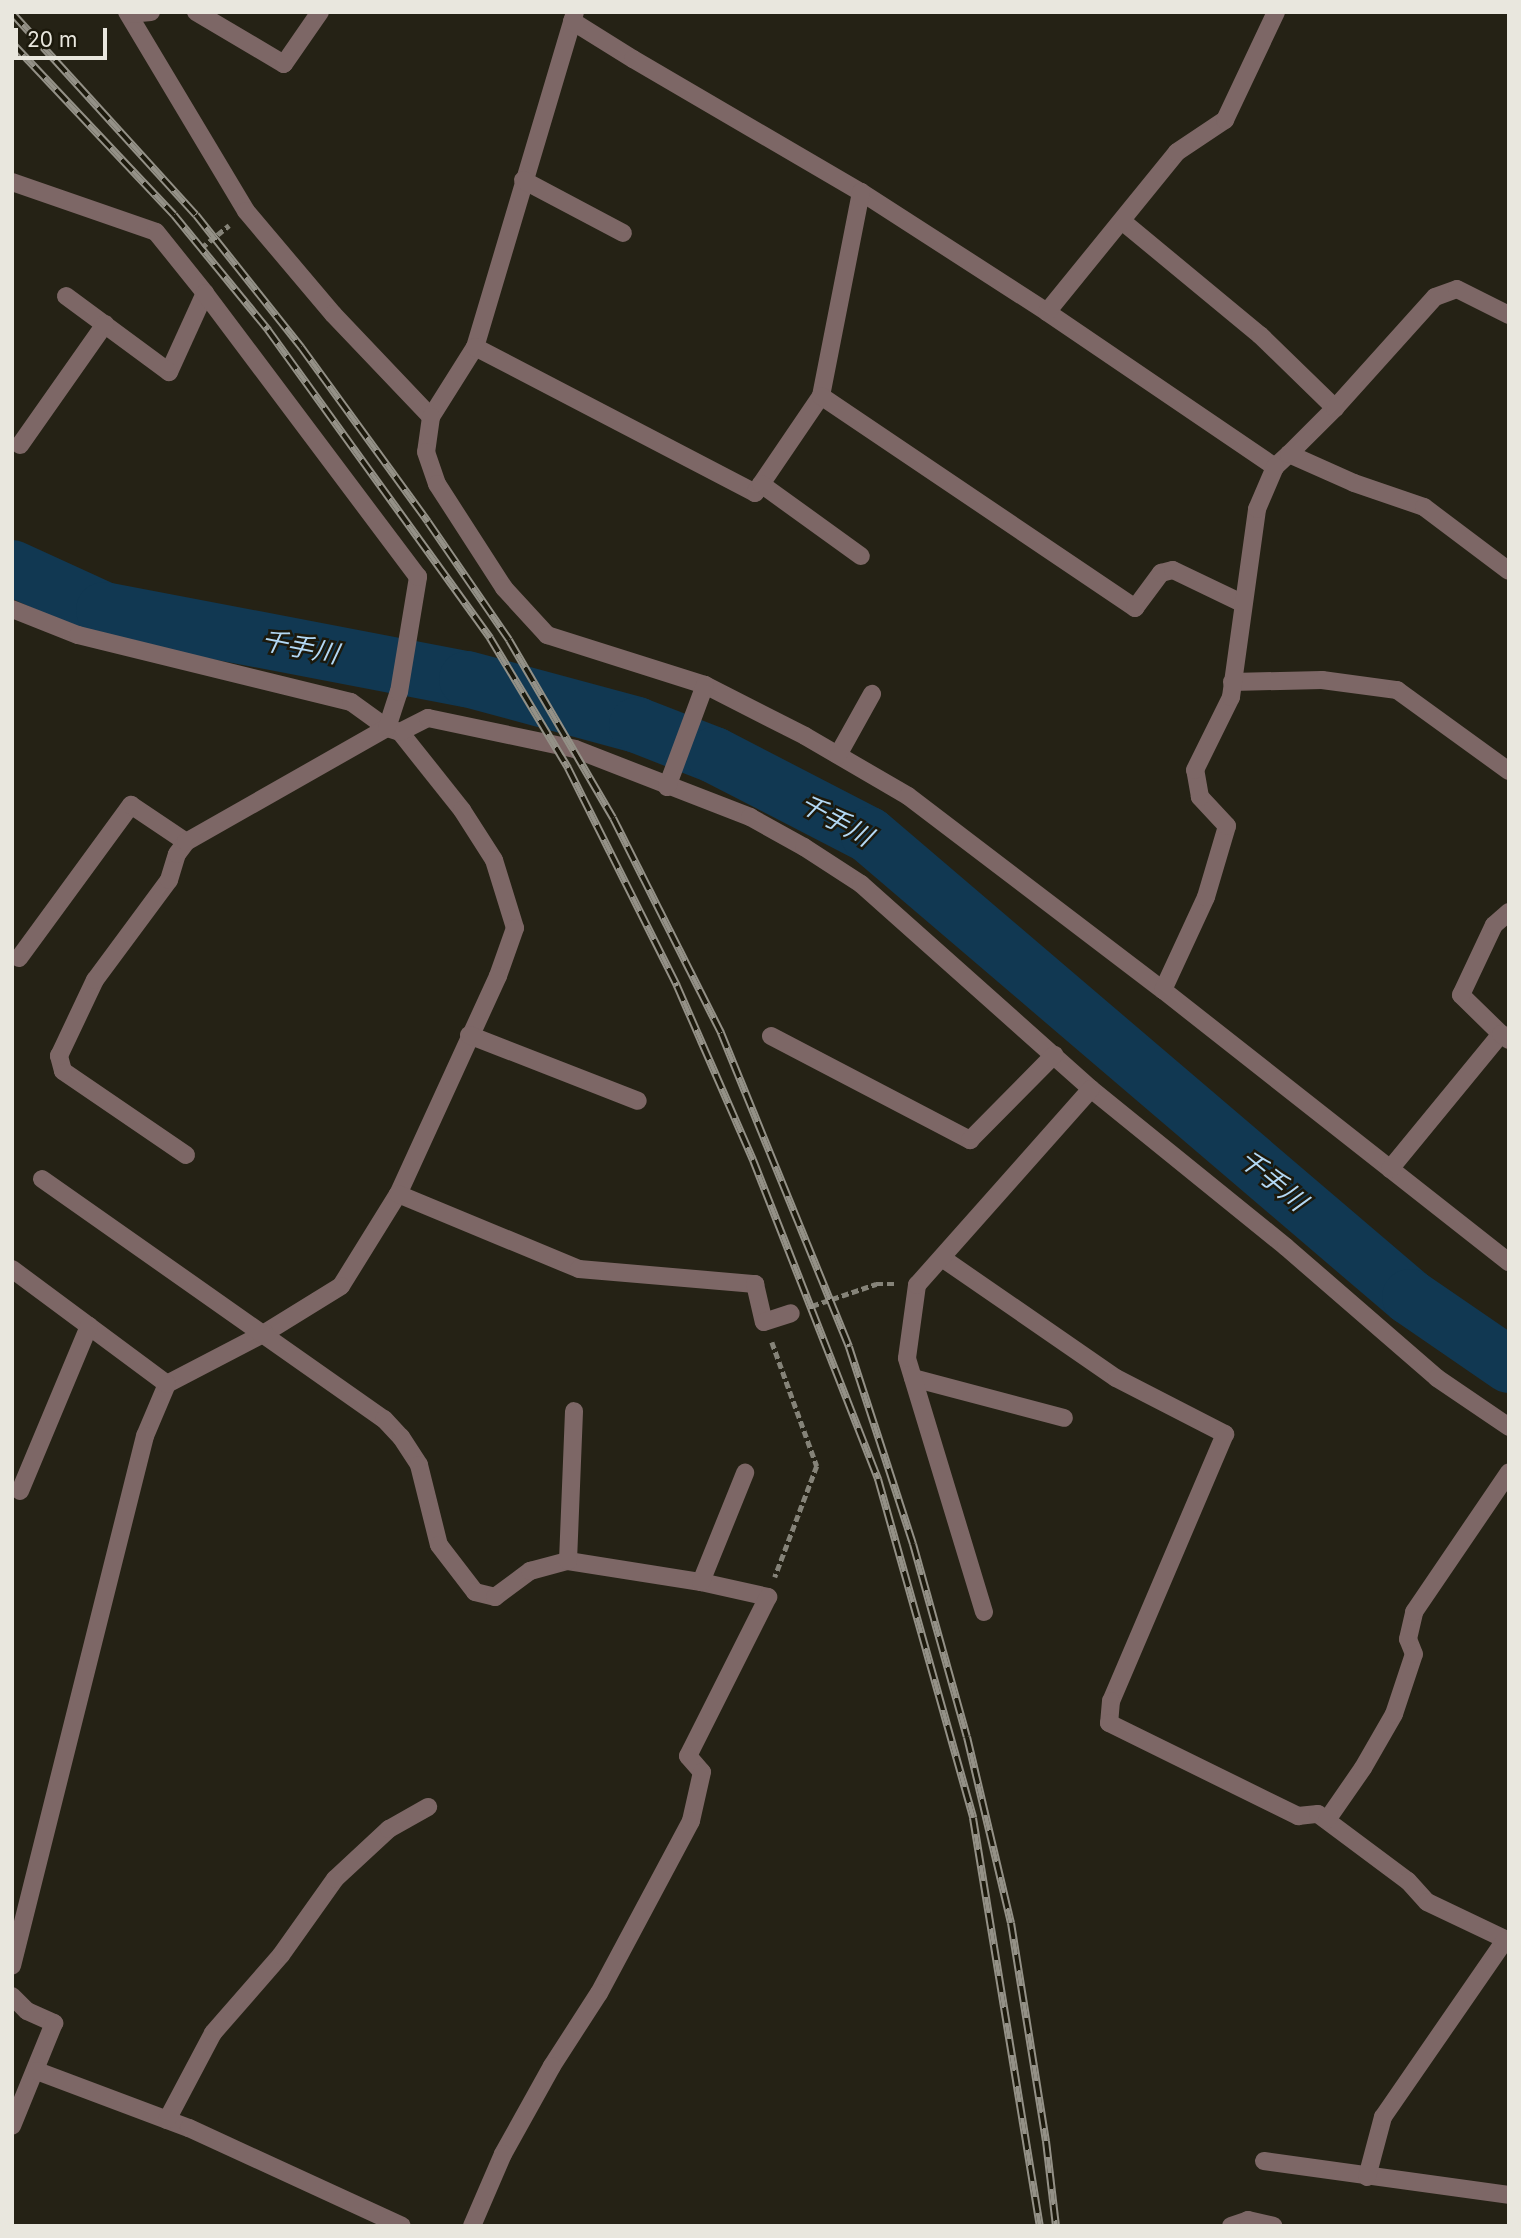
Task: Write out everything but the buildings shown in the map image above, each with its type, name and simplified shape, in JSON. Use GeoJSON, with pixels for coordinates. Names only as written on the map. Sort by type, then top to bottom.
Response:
{"type":"FeatureCollection","features":[{"type":"Feature","properties":{"kind":"street"},"geometry":{"type":"LineString","coordinates":[[151,12],[128,13],[246,211],[333,314],[431,417]]}},
{"type":"Feature","properties":{"kind":"street"},"geometry":{"type":"LineString","coordinates":[[196,12],[284,64],[320,12]]}},
{"type":"Feature","properties":{"kind":"street"},"geometry":{"type":"LineString","coordinates":[[1047,312],[1178,152],[1225,120],[1276,12]]}},
{"type":"Feature","properties":{"kind":"street"},"geometry":{"type":"LineString","coordinates":[[1275,467],[1047,312],[861,192],[632,59],[573,16],[475,347],[431,417],[426,452],[436,484],[504,588],[547,635],[705,685],[838,755],[908,796],[1163,990],[1509,1262]]}},
{"type":"Feature","properties":{"kind":"street"},"geometry":{"type":"LineString","coordinates":[[523,180],[623,233]]}},
{"type":"Feature","properties":{"kind":"street"},"geometry":{"type":"LineString","coordinates":[[12,182],[156,232],[205,293],[418,577],[394,730]]}},
{"type":"Feature","properties":{"kind":"street"},"geometry":{"type":"LineString","coordinates":[[475,347],[755,493],[821,396],[861,192]]}},
{"type":"Feature","properties":{"kind":"street"},"geometry":{"type":"LineString","coordinates":[[1122,221],[1260,335],[1335,408]]}},
{"type":"Feature","properties":{"kind":"street"},"geometry":{"type":"LineString","coordinates":[[1163,990],[1206,897],[1227,826],[1200,797],[1195,770],[1231,698],[1256,509],[1275,467],[1335,408],[1435,297],[1457,289],[1509,315]]}},
{"type":"Feature","properties":{"kind":"street"},"geometry":{"type":"LineString","coordinates":[[65,296],[169,372],[205,293]]}},
{"type":"Feature","properties":{"kind":"street"},"geometry":{"type":"LineString","coordinates":[[20,445],[105,324]]}},
{"type":"Feature","properties":{"kind":"street"},"geometry":{"type":"LineString","coordinates":[[821,396],[1135,608],[1161,573],[1173,570],[1242,603]]}},
{"type":"Feature","properties":{"kind":"street"},"geometry":{"type":"LineString","coordinates":[[1289,454],[1354,483],[1424,508],[1509,571]]}},
{"type":"Feature","properties":{"kind":"street"},"geometry":{"type":"LineString","coordinates":[[761,484],[861,556]]}},
{"type":"Feature","properties":{"kind":"street"},"geometry":{"type":"LineString","coordinates":[[12,609],[78,635],[351,702],[394,730],[462,810],[494,860],[515,928],[498,976],[398,1194],[341,1286],[265,1334],[167,1384],[145,1436],[12,1966]]}},
{"type":"Feature","properties":{"kind":"street"},"geometry":{"type":"LineString","coordinates":[[1232,682],[1322,680],[1397,690],[1509,771]]}},
{"type":"Feature","properties":{"kind":"street"},"geometry":{"type":"LineString","coordinates":[[669,781],[705,685]]}},
{"type":"Feature","properties":{"kind":"street"},"geometry":{"type":"LineString","coordinates":[[838,755],[872,694]]}},
{"type":"Feature","properties":{"kind":"street"},"geometry":{"type":"LineString","coordinates":[[186,1155],[63,1071],[59,1056],[95,980],[169,880],[177,855],[186,842],[394,730],[429,718],[575,749],[669,781],[750,817],[861,884],[1091,1089],[1286,1247],[1437,1378],[1509,1427]]}},
{"type":"Feature","properties":{"kind":"street"},"geometry":{"type":"LineString","coordinates":[[19,958],[131,805],[186,842]]}},
{"type":"Feature","properties":{"kind":"street"},"geometry":{"type":"LineString","coordinates":[[1390,1169],[1505,1037],[1461,995],[1494,925],[1509,912]]}},
{"type":"Feature","properties":{"kind":"street"},"geometry":{"type":"LineString","coordinates":[[469,1035],[638,1101]]}},
{"type":"Feature","properties":{"kind":"street"},"geometry":{"type":"LineString","coordinates":[[771,1036],[970,1140],[1054,1055]]}},
{"type":"Feature","properties":{"kind":"street"},"geometry":{"type":"LineString","coordinates":[[984,1612],[907,1359],[917,1285],[1091,1089]]}},
{"type":"Feature","properties":{"kind":"street"},"geometry":{"type":"LineString","coordinates":[[42,1179],[384,1419],[401,1437],[419,1465],[439,1545],[475,1592],[495,1597],[530,1571],[568,1561],[701,1582],[768,1597],[688,1756],[702,1772],[691,1821],[599,1993],[552,2066],[503,2154],[472,2226]]}},
{"type":"Feature","properties":{"kind":"street"},"geometry":{"type":"LineString","coordinates":[[398,1194],[579,1269],[755,1284],[764,1322],[791,1312]]}},
{"type":"Feature","properties":{"kind":"street"},"geometry":{"type":"LineString","coordinates":[[942,1258],[1116,1378],[1225,1434],[1111,1701],[1109,1723],[1298,1816],[1318,1814],[1408,1881],[1427,1902],[1507,1941],[1384,2117],[1367,2177]]}},
{"type":"Feature","properties":{"kind":"street"},"geometry":{"type":"LineString","coordinates":[[12,1269],[167,1384]]}},
{"type":"Feature","properties":{"kind":"street"},"geometry":{"type":"LineString","coordinates":[[20,1492],[89,1326]]}},
{"type":"Feature","properties":{"kind":"street"},"geometry":{"type":"LineString","coordinates":[[913,1378],[1064,1418]]}},
{"type":"Feature","properties":{"kind":"street"},"geometry":{"type":"LineString","coordinates":[[568,1561],[573,1411]]}},
{"type":"Feature","properties":{"kind":"street"},"geometry":{"type":"LineString","coordinates":[[1326,1820],[1363,1768],[1394,1714],[1414,1654],[1408,1639],[1413,1612],[1509,1472]]}},
{"type":"Feature","properties":{"kind":"street"},"geometry":{"type":"LineString","coordinates":[[701,1582],[746,1473]]}},
{"type":"Feature","properties":{"kind":"street"},"geometry":{"type":"LineString","coordinates":[[167,2120],[213,2033],[281,1955],[335,1879],[389,1829],[428,1807]]}},
{"type":"Feature","properties":{"kind":"street"},"geometry":{"type":"LineString","coordinates":[[12,1996],[27,2011],[54,2024],[37,2071],[12,2126]]}},
{"type":"Feature","properties":{"kind":"street"},"geometry":{"type":"LineString","coordinates":[[37,2071],[167,2120],[402,2226]]}},
{"type":"Feature","properties":{"kind":"street"},"geometry":{"type":"LineString","coordinates":[[1264,2161],[1509,2195]]}},
{"type":"Feature","properties":{"kind":"street"},"geometry":{"type":"LineString","coordinates":[[1231,2226],[1248,2220],[1273,2226]]}},
{"type":"Feature","properties":{"kind":"path"},"geometry":{"type":"LineString","coordinates":[[182,264],[246,211]]}},
{"type":"Feature","properties":{"kind":"path"},"geometry":{"type":"LineString","coordinates":[[791,1312],[876,1284],[917,1285]]}},
{"type":"Feature","properties":{"kind":"path"},"geometry":{"type":"LineString","coordinates":[[764,1322],[817,1466],[768,1597]]}},
{"type":"Feature","properties":{"kind":"waterway","name":"千手川"},"geometry":{"type":"LineString","coordinates":[[12,568],[104,610],[467,679],[637,725],[714,755],[869,835],[1410,1297],[1509,1365]]}},
{"type":"Feature","properties":{"kind":"railway"},"geometry":{"type":"LineString","coordinates":[[12,13],[196,215],[301,347],[428,522],[509,640],[613,818],[721,1033],[849,1347],[913,1544],[967,1737],[1011,1923],[1046,2141],[1056,2226]]}},
{"type":"Feature","properties":{"kind":"railway"},"geometry":{"type":"LineString","coordinates":[[12,43],[174,215],[268,330],[490,638],[568,768],[677,986],[753,1160],[878,1479],[973,1818],[1040,2226]]}}]}
